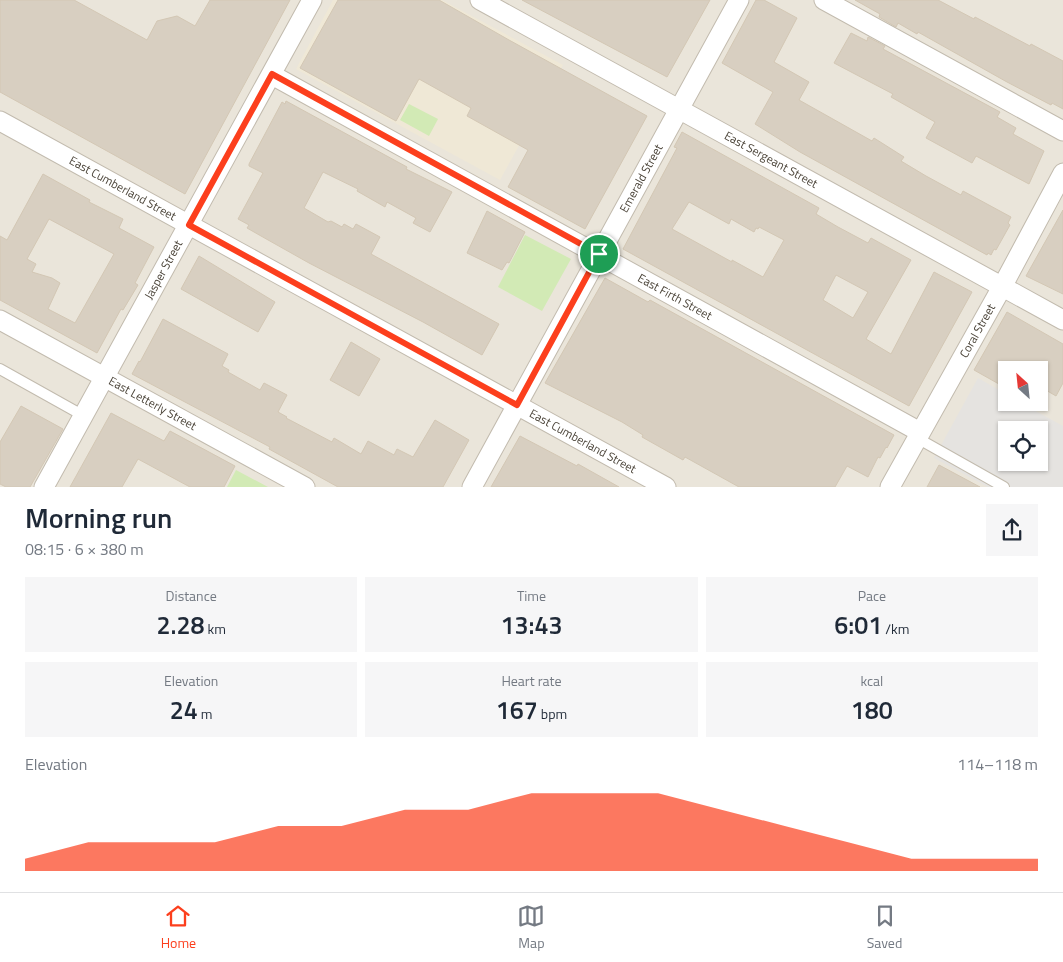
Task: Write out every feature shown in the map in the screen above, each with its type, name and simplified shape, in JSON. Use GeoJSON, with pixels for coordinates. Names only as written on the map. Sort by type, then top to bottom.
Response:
{"type":"FeatureCollection","features":[{"type":"Feature","properties":{"kind":"street","name":"Jasper Street"},"geometry":{"type":"LineString","coordinates":[[44,487],[312,0]]}},
{"type":"Feature","properties":{"kind":"street","name":"East Sergeant Street"},"geometry":{"type":"LineString","coordinates":[[480,0],[1063,320]]}},
{"type":"Feature","properties":{"kind":"street","name":"Emerald Street"},"geometry":{"type":"LineString","coordinates":[[472,487],[739,0]]}},
{"type":"Feature","properties":{"kind":"street"},"geometry":{"type":"LineString","coordinates":[[824,0],[1063,131]]}},
{"type":"Feature","properties":{"kind":"street","name":"East Firth Street"},"geometry":{"type":"LineString","coordinates":[[272,74],[599,254],[918,435]]}},
{"type":"Feature","properties":{"kind":"street","name":"East Cumberland Street"},"geometry":{"type":"LineString","coordinates":[[0,121],[666,487]]}},
{"type":"Feature","properties":{"kind":"street","name":"Coral Street"},"geometry":{"type":"LineString","coordinates":[[890,487],[1063,173]]}},
{"type":"Feature","properties":{"kind":"street","name":"East Letterly Street"},"geometry":{"type":"LineString","coordinates":[[0,320],[305,487]]}},
{"type":"Feature","properties":{"kind":"lane"},"geometry":{"type":"LineString","coordinates":[[0,369],[84,416]]}},
{"type":"Feature","properties":{"kind":"lane"},"geometry":{"type":"LineString","coordinates":[[918,435],[1004,487]]}},
{"type":"Feature","properties":{"kind":"shaded area"},"geometry":{"type":"Polygon","coordinates":[[[0,0],[1063,0],[1063,487],[0,487],[0,0]]]}},
{"type":"Feature","properties":{"kind":"shaded area"},"geometry":{"type":"Polygon","coordinates":[[[333,0],[442,0],[563,65],[500,180],[296,69],[333,0]]]}},
{"type":"Feature","properties":{"kind":"shaded area"},"geometry":{"type":"Polygon","coordinates":[[[978,378],[998,389],[998,411],[1036,411],[1063,426],[1063,487],[988,487],[934,458],[978,378]]]}},
{"type":"Feature","properties":{"kind":"green space"},"geometry":{"type":"Polygon","coordinates":[[[409,104],[438,119],[429,136],[400,120],[409,104]]]}},
{"type":"Feature","properties":{"kind":"green space"},"geometry":{"type":"Polygon","coordinates":[[[525,235],[571,259],[542,311],[498,287],[525,235]]]}},
{"type":"Feature","properties":{"kind":"green space"},"geometry":{"type":"Polygon","coordinates":[[[236,470],[268,487],[227,487],[236,470]]]}},
{"type":"Feature","properties":{"kind":"building"},"geometry":{"type":"Polygon","coordinates":[[[0,0],[74,0],[147,40],[157,21],[177,16],[195,26],[210,0],[290,0],[185,194],[0,92],[0,0]]]}},
{"type":"Feature","properties":{"kind":"building"},"geometry":{"type":"Polygon","coordinates":[[[338,0],[439,0],[647,116],[585,229],[508,187],[528,150],[467,116],[471,108],[419,79],[396,121],[300,68],[338,0]]]}},
{"type":"Feature","properties":{"kind":"building"},"geometry":{"type":"Polygon","coordinates":[[[522,0],[710,0],[667,77],[522,0]]]}},
{"type":"Feature","properties":{"kind":"building"},"geometry":{"type":"Polygon","coordinates":[[[756,0],[764,0],[797,18],[774,62],[809,82],[799,100],[872,141],[874,138],[904,157],[901,161],[926,176],[961,195],[963,191],[1011,217],[1008,223],[1010,225],[996,250],[994,249],[991,255],[988,253],[987,255],[800,152],[755,124],[773,92],[722,63],[756,0]]]}},
{"type":"Feature","properties":{"kind":"building"},"geometry":{"type":"Polygon","coordinates":[[[855,0],[938,0],[1030,46],[1031,44],[1063,61],[1063,109],[1052,103],[1051,105],[1007,82],[918,32],[917,34],[898,23],[896,27],[879,17],[880,14],[855,0]]]}},
{"type":"Feature","properties":{"kind":"building"},"geometry":{"type":"Polygon","coordinates":[[[851,33],[867,41],[868,37],[885,46],[883,49],[1000,112],[997,117],[1016,128],[1013,134],[1044,151],[1029,184],[976,156],[972,163],[926,138],[935,122],[891,97],[893,94],[834,63],[851,33]]]}},
{"type":"Feature","properties":{"kind":"building"},"geometry":{"type":"Polygon","coordinates":[[[286,101],[407,167],[406,169],[452,192],[430,232],[413,223],[416,218],[387,202],[385,207],[357,191],[358,189],[323,172],[304,208],[328,222],[331,221],[342,227],[344,224],[353,229],[356,224],[380,237],[371,254],[499,324],[482,355],[309,263],[247,228],[249,225],[238,219],[263,173],[249,166],[249,164],[282,102],[285,104],[286,101]]]}},
{"type":"Feature","properties":{"kind":"building"},"geometry":{"type":"Polygon","coordinates":[[[682,132],[819,208],[816,214],[838,227],[868,243],[871,238],[911,260],[866,339],[891,354],[934,272],[972,292],[909,406],[623,249],[677,148],[674,147],[682,132]],[[689,202],[672,229],[763,277],[784,240],[759,227],[754,232],[731,219],[729,224],[689,202]],[[836,275],[823,300],[853,318],[868,292],[836,275]]]}},
{"type":"Feature","properties":{"kind":"building"},"geometry":{"type":"Polygon","coordinates":[[[43,174],[90,200],[89,202],[123,219],[119,228],[154,247],[135,283],[138,285],[123,310],[121,309],[97,353],[0,300],[0,236],[7,240],[43,174]],[[49,219],[27,259],[36,264],[32,272],[52,278],[60,283],[48,309],[75,323],[114,254],[49,219]]]}},
{"type":"Feature","properties":{"kind":"building"},"geometry":{"type":"Polygon","coordinates":[[[1063,210],[1063,294],[1026,276],[1063,210]]]}},
{"type":"Feature","properties":{"kind":"building"},"geometry":{"type":"Polygon","coordinates":[[[487,211],[525,232],[509,263],[507,262],[502,270],[467,253],[487,211]]]}},
{"type":"Feature","properties":{"kind":"building"},"geometry":{"type":"Polygon","coordinates":[[[199,256],[275,302],[258,332],[181,289],[199,256]]]}},
{"type":"Feature","properties":{"kind":"building"},"geometry":{"type":"Polygon","coordinates":[[[605,278],[648,302],[650,300],[894,435],[880,458],[878,457],[868,477],[847,466],[835,487],[739,487],[685,457],[683,460],[642,437],[643,435],[622,422],[545,383],[605,278]]]}},
{"type":"Feature","properties":{"kind":"building"},"geometry":{"type":"Polygon","coordinates":[[[1007,312],[1063,344],[1063,383],[1056,396],[1048,391],[1048,361],[998,361],[998,384],[974,370],[1007,312]]]}},
{"type":"Feature","properties":{"kind":"building"},"geometry":{"type":"Polygon","coordinates":[[[163,319],[228,354],[222,366],[229,370],[228,372],[260,390],[264,383],[287,395],[278,412],[286,418],[332,442],[334,438],[361,454],[368,441],[394,455],[397,449],[413,457],[435,420],[469,440],[443,487],[338,487],[269,449],[270,447],[132,374],[163,319]]]}},
{"type":"Feature","properties":{"kind":"building"},"geometry":{"type":"Polygon","coordinates":[[[351,342],[380,359],[359,396],[330,380],[351,342]]]}},
{"type":"Feature","properties":{"kind":"building"},"geometry":{"type":"Polygon","coordinates":[[[21,406],[63,429],[30,487],[6,487],[0,484],[0,442],[21,406]]]}},
{"type":"Feature","properties":{"kind":"building"},"geometry":{"type":"Polygon","coordinates":[[[111,413],[164,441],[170,431],[235,466],[224,487],[190,487],[138,459],[122,487],[70,487],[111,413]]]}},
{"type":"Feature","properties":{"kind":"building"},"geometry":{"type":"Polygon","coordinates":[[[520,436],[577,466],[578,464],[619,487],[491,487],[520,436]]]}},
{"type":"Feature","properties":{"kind":"building"},"geometry":{"type":"Polygon","coordinates":[[[939,465],[980,487],[927,487],[939,465]]]}},
{"type":"Feature","properties":{"kind":"route"},"geometry":{"type":"LineString","coordinates":[[272,74],[599,254],[517,405],[189,225],[272,74]]}}]}
